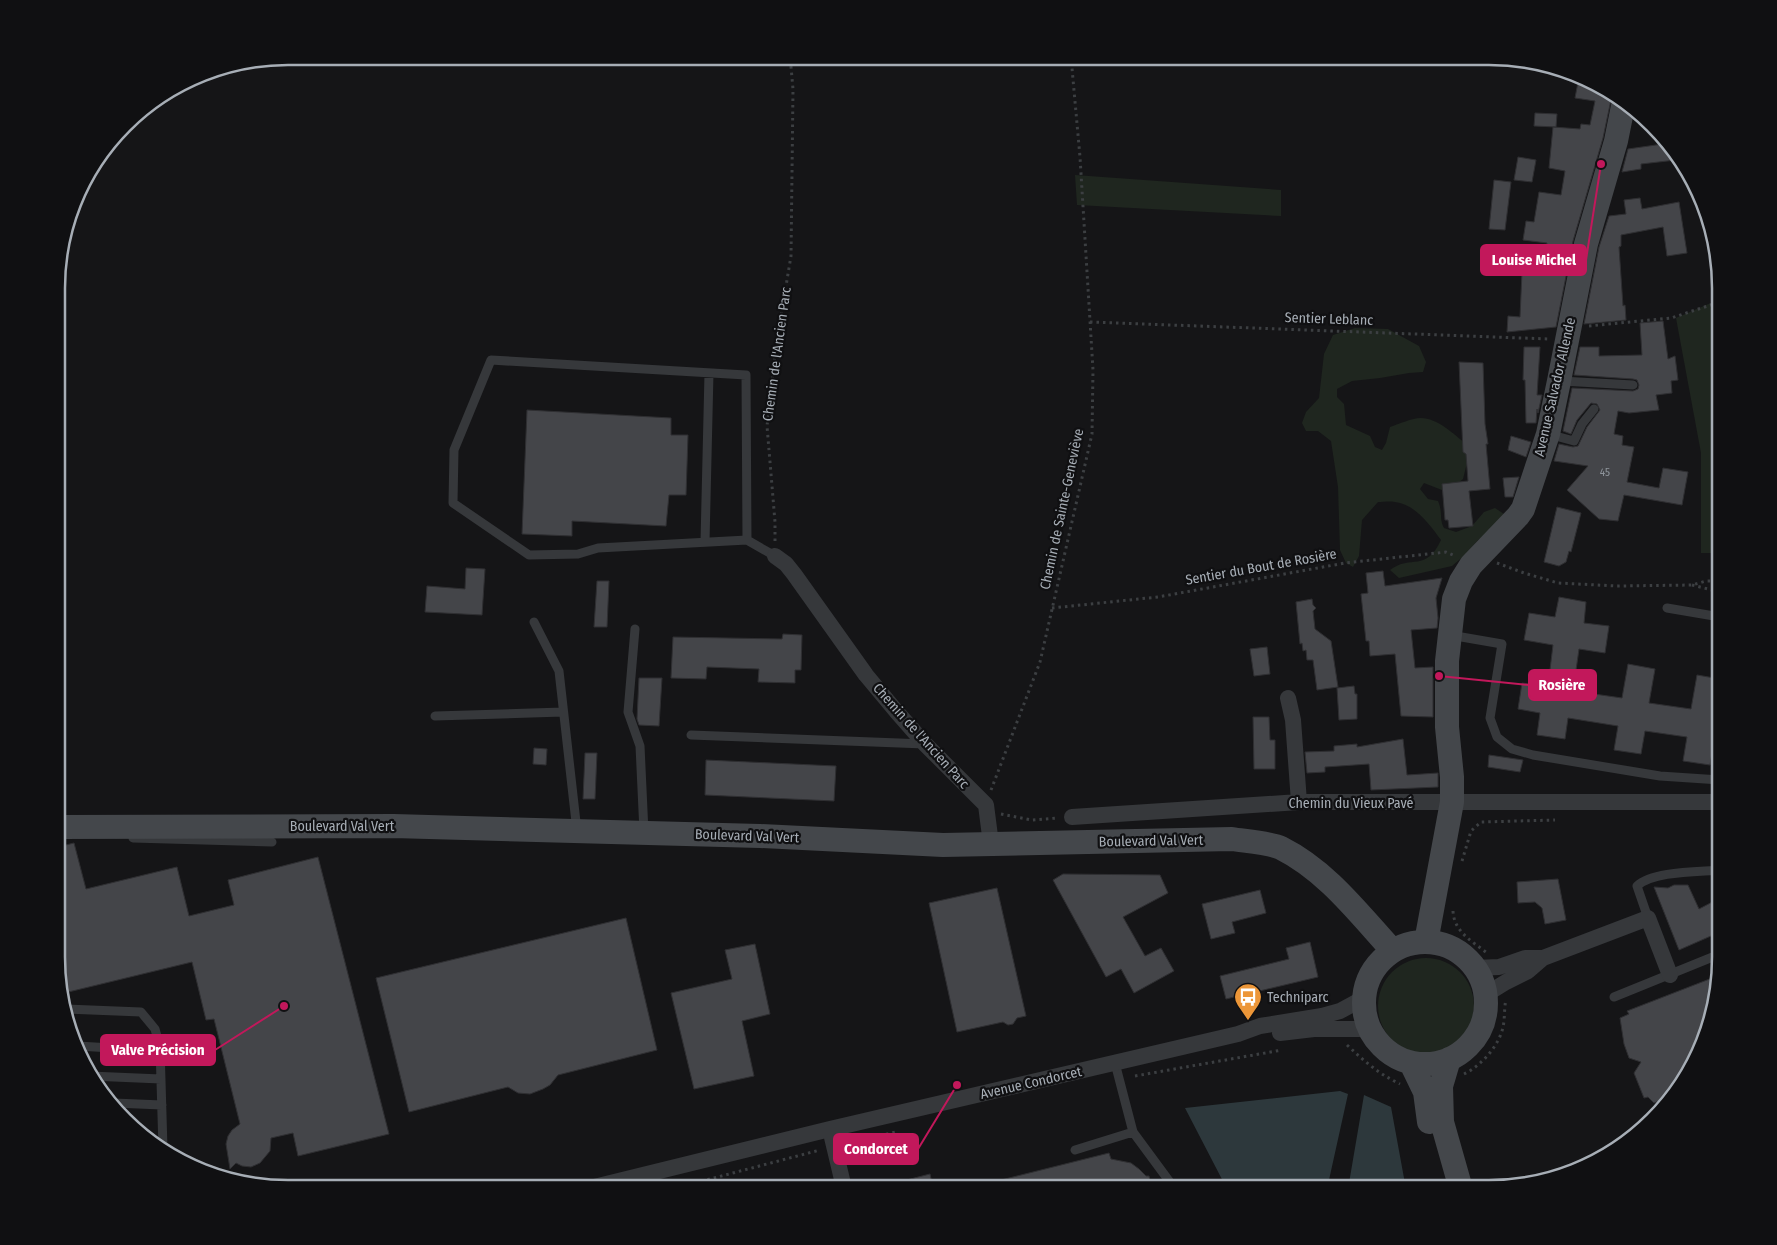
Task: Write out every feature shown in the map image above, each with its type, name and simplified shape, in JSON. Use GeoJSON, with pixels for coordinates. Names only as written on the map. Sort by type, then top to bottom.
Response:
{"type":"FeatureCollection","features":[{"type":"Feature","properties":{"kind":"street","name":"Avenue Salvador Allende"},"geometry":{"type":"LineString","coordinates":[[1426,942],[1452,802],[1452,777],[1447,727],[1447,661],[1454,599],[1461,581],[1476,559],[1518,516],[1523,508],[1548,434],[1586,244],[1616,141],[1622,109]]}},
{"type":"Feature","properties":{"kind":"street","name":"Chemin de l'Ancien Parc"},"geometry":{"type":"LineString","coordinates":[[775,556],[786,564],[794,574],[866,675],[925,744],[986,805]]}},
{"type":"Feature","properties":{"kind":"street"},"geometry":{"type":"LineString","coordinates":[[1288,698],[1293,720],[1299,802]]}},
{"type":"Feature","properties":{"kind":"street","name":"Chemin du Vieux Pavé"},"geometry":{"type":"LineString","coordinates":[[1072,817],[1299,802],[1712,802]]}},
{"type":"Feature","properties":{"kind":"street"},"geometry":{"type":"LineString","coordinates":[[986,805],[991,844]]}},
{"type":"Feature","properties":{"kind":"street","name":"Boulevard Val Vert"},"geometry":{"type":"LineString","coordinates":[[65,827],[393,826],[769,836],[943,844],[1232,839],[1279,847],[1305,862],[1349,901],[1393,951]]}},
{"type":"Feature","properties":{"kind":"street"},"geometry":{"type":"LineString","coordinates":[[1475,968],[1499,967],[1525,958],[1543,958],[1648,918],[1670,975]]}},
{"type":"Feature","properties":{"kind":"street"},"geometry":{"type":"LineString","coordinates":[[1444,1180],[1435,1148],[1425,1092],[1394,1056],[1379,1044],[1369,1029],[1364,1014],[1364,998],[1368,979],[1378,963],[1393,951],[1409,944],[1426,942],[1444,945],[1461,953],[1475,968],[1483,982],[1485,996],[1484,1019],[1477,1036],[1465,1050],[1441,1086],[1442,1122],[1458,1180]]}},
{"type":"Feature","properties":{"kind":"street"},"geometry":{"type":"LineString","coordinates":[[1485,996],[1506,982],[1528,971],[1543,958]]}},
{"type":"Feature","properties":{"kind":"street","name":"Avenue Condorcet"},"geometry":{"type":"LineString","coordinates":[[623,1180],[830,1129],[1118,1071],[1260,1026],[1322,1016],[1340,1011],[1364,998]]}},
{"type":"Feature","properties":{"kind":"street","name":"Avenue Condorcet"},"geometry":{"type":"LineString","coordinates":[[1238,1034],[1260,1035],[1314,1029],[1369,1029]]}},
{"type":"Feature","properties":{"kind":"street"},"geometry":{"type":"LineString","coordinates":[[1408,1073],[1430,1064],[1454,1067]]}},
{"type":"Feature","properties":{"kind":"street"},"geometry":{"type":"LineString","coordinates":[[830,1129],[842,1180]]}},
{"type":"Feature","properties":{"kind":"lane"},"geometry":{"type":"LineString","coordinates":[[747,540],[746,375],[491,360],[454,450],[453,503],[529,555],[578,554],[598,548],[747,540],[775,556]]}},
{"type":"Feature","properties":{"kind":"lane"},"geometry":{"type":"LineString","coordinates":[[705,542],[710,373]]}},
{"type":"Feature","properties":{"kind":"lane"},"geometry":{"type":"LineString","coordinates":[[1560,381],[1633,384]]}},
{"type":"Feature","properties":{"kind":"lane"},"geometry":{"type":"LineString","coordinates":[[1548,434],[1574,441],[1582,424],[1594,409]]}},
{"type":"Feature","properties":{"kind":"lane"},"geometry":{"type":"LineString","coordinates":[[1668,608],[1712,616]]}},
{"type":"Feature","properties":{"kind":"lane"},"geometry":{"type":"LineString","coordinates":[[534,622],[559,671],[577,831]]}},
{"type":"Feature","properties":{"kind":"lane"},"geometry":{"type":"LineString","coordinates":[[635,629],[628,712],[640,746],[644,833]]}},
{"type":"Feature","properties":{"kind":"lane"},"geometry":{"type":"LineString","coordinates":[[1450,635],[1502,644],[1490,718],[1497,737],[1512,749],[1533,755],[1660,776],[1712,779]]}},
{"type":"Feature","properties":{"kind":"lane"},"geometry":{"type":"LineString","coordinates":[[434,716],[564,712]]}},
{"type":"Feature","properties":{"kind":"lane"},"geometry":{"type":"LineString","coordinates":[[691,734],[925,744]]}},
{"type":"Feature","properties":{"kind":"lane"},"geometry":{"type":"LineString","coordinates":[[126,838],[272,842]]}},
{"type":"Feature","properties":{"kind":"lane"},"geometry":{"type":"LineString","coordinates":[[1648,918],[1637,886],[1642,882],[1653,876],[1712,871]]}},
{"type":"Feature","properties":{"kind":"lane"},"geometry":{"type":"LineString","coordinates":[[1614,997],[1712,957]]}},
{"type":"Feature","properties":{"kind":"lane"},"geometry":{"type":"LineString","coordinates":[[71,1009],[141,1012],[155,1029],[160,1051],[163,1141]]}},
{"type":"Feature","properties":{"kind":"lane"},"geometry":{"type":"LineString","coordinates":[[84,1046],[160,1051]]}},
{"type":"Feature","properties":{"kind":"lane"},"geometry":{"type":"LineString","coordinates":[[1118,1071],[1134,1132],[1169,1180]]}},
{"type":"Feature","properties":{"kind":"lane"},"geometry":{"type":"LineString","coordinates":[[100,1076],[161,1079]]}},
{"type":"Feature","properties":{"kind":"lane"},"geometry":{"type":"LineString","coordinates":[[119,1103],[162,1105]]}},
{"type":"Feature","properties":{"kind":"lane"},"geometry":{"type":"LineString","coordinates":[[1075,1150],[1134,1132]]}},
{"type":"Feature","properties":{"kind":"path","name":"Chemin de l'Ancien Parc"},"geometry":{"type":"LineString","coordinates":[[775,556],[776,522],[767,426],[776,346],[792,256],[793,89],[791,65]]}},
{"type":"Feature","properties":{"kind":"path","name":"Chemin de Sainte-Geneviève"},"geometry":{"type":"LineString","coordinates":[[986,805],[1040,662],[1092,434],[1093,370],[1080,157],[1072,65]]}},
{"type":"Feature","properties":{"kind":"path","name":"Sentier Leblanc"},"geometry":{"type":"LineString","coordinates":[[1090,322],[1569,334],[1671,318],[1712,305]]}},
{"type":"Feature","properties":{"kind":"path","name":"Sentier du Bout de Rosière"},"geometry":{"type":"LineString","coordinates":[[1052,608],[1158,597],[1344,563],[1446,552],[1498,564],[1558,583],[1617,586],[1692,585]]}},
{"type":"Feature","properties":{"kind":"path"},"geometry":{"type":"LineString","coordinates":[[1692,585],[1712,581]]}},
{"type":"Feature","properties":{"kind":"path"},"geometry":{"type":"LineString","coordinates":[[1692,585],[1712,590]]}},
{"type":"Feature","properties":{"kind":"path"},"geometry":{"type":"LineString","coordinates":[[986,805],[1002,814],[1017,818],[1032,820],[1072,817]]}},
{"type":"Feature","properties":{"kind":"path"},"geometry":{"type":"LineString","coordinates":[[1461,865],[1471,831],[1481,822],[1558,820]]}},
{"type":"Feature","properties":{"kind":"path"},"geometry":{"type":"LineString","coordinates":[[1454,902],[1453,918],[1458,929],[1496,960],[1499,967]]}},
{"type":"Feature","properties":{"kind":"path"},"geometry":{"type":"LineString","coordinates":[[1454,1067],[1465,1073],[1480,1063],[1494,1048],[1503,1027],[1508,990],[1506,982]]}},
{"type":"Feature","properties":{"kind":"path"},"geometry":{"type":"LineString","coordinates":[[1346,1044],[1368,1065],[1400,1084],[1408,1073]]}},
{"type":"Feature","properties":{"kind":"path"},"geometry":{"type":"LineString","coordinates":[[1118,1071],[1285,1049]]}},
{"type":"Feature","properties":{"kind":"path"},"geometry":{"type":"LineString","coordinates":[[707,1180],[905,1129]]}},
{"type":"Feature","properties":{"kind":"shaded area"},"geometry":{"type":"Polygon","coordinates":[[[1075,175],[1281,190],[1281,216],[1077,205],[1075,175]]]}},
{"type":"Feature","properties":{"kind":"shaded area"},"geometry":{"type":"Polygon","coordinates":[[[1712,302],[1712,553],[1701,553],[1701,453],[1676,318],[1712,302]]]}},
{"type":"Feature","properties":{"kind":"shaded area"},"geometry":{"type":"Polygon","coordinates":[[[1355,328],[1388,329],[1419,346],[1426,362],[1423,372],[1352,381],[1337,389],[1337,397],[1344,404],[1346,425],[1370,436],[1375,447],[1382,450],[1390,427],[1421,418],[1439,424],[1451,431],[1466,444],[1467,463],[1463,479],[1447,492],[1424,483],[1420,489],[1428,499],[1438,501],[1444,528],[1456,532],[1472,526],[1484,512],[1495,508],[1504,514],[1491,532],[1478,540],[1452,566],[1399,578],[1390,570],[1398,565],[1424,560],[1430,556],[1441,540],[1427,522],[1415,511],[1395,502],[1378,502],[1362,520],[1359,556],[1353,567],[1346,563],[1340,550],[1338,487],[1331,441],[1318,431],[1306,431],[1302,423],[1306,412],[1319,398],[1324,354],[1333,335],[1355,328]]]}},
{"type":"Feature","properties":{"kind":"shaded area"},"geometry":{"type":"Polygon","coordinates":[[[1426,958],[1444,962],[1460,972],[1470,988],[1474,1006],[1470,1024],[1460,1040],[1444,1050],[1426,1054],[1408,1050],[1392,1040],[1382,1024],[1378,1006],[1382,988],[1392,972],[1408,962],[1426,958]]]}},
{"type":"Feature","properties":{"kind":"shaded area"},"geometry":{"type":"Polygon","coordinates":[[[1340,1091],[1348,1094],[1329,1180],[1222,1180],[1185,1108],[1340,1091]]]}},
{"type":"Feature","properties":{"kind":"shaded area"},"geometry":{"type":"Polygon","coordinates":[[[1364,1095],[1391,1107],[1404,1180],[1350,1180],[1364,1095]]]}},
{"type":"Feature","properties":{"kind":"building"},"geometry":{"type":"Polygon","coordinates":[[[1578,84],[1611,102],[1603,138],[1573,241],[1556,327],[1507,332],[1508,316],[1520,317],[1522,272],[1542,273],[1547,243],[1523,240],[1526,221],[1534,222],[1539,192],[1561,195],[1565,171],[1549,168],[1553,127],[1580,129],[1581,124],[1590,125],[1595,101],[1575,98],[1578,84]]]}},
{"type":"Feature","properties":{"kind":"building"},"geometry":{"type":"Polygon","coordinates":[[[1535,113],[1557,114],[1556,127],[1534,126],[1535,113]]]}},
{"type":"Feature","properties":{"kind":"building"},"geometry":{"type":"Polygon","coordinates":[[[1660,144],[1672,160],[1641,164],[1641,169],[1622,172],[1628,149],[1660,144]]]}},
{"type":"Feature","properties":{"kind":"building"},"geometry":{"type":"Polygon","coordinates":[[[1518,157],[1536,160],[1532,182],[1514,180],[1518,157]]]}},
{"type":"Feature","properties":{"kind":"building"},"geometry":{"type":"Polygon","coordinates":[[[1494,180],[1511,182],[1505,230],[1489,229],[1494,180]]]}},
{"type":"Feature","properties":{"kind":"building"},"geometry":{"type":"Polygon","coordinates":[[[1640,198],[1642,209],[1679,202],[1687,253],[1667,256],[1663,227],[1621,235],[1621,246],[1619,247],[1623,306],[1625,305],[1626,320],[1584,324],[1599,247],[1609,216],[1626,214],[1624,200],[1640,198]]]}},
{"type":"Feature","properties":{"kind":"building"},"geometry":{"type":"Polygon","coordinates":[[[1663,321],[1668,359],[1675,356],[1678,380],[1671,381],[1672,393],[1656,395],[1659,410],[1629,413],[1618,411],[1614,434],[1623,436],[1622,445],[1634,447],[1627,482],[1659,488],[1663,468],[1688,472],[1682,505],[1624,495],[1618,521],[1599,519],[1567,490],[1588,466],[1554,461],[1559,444],[1573,447],[1578,446],[1587,427],[1600,410],[1597,404],[1591,403],[1577,420],[1571,434],[1563,431],[1572,388],[1633,391],[1638,389],[1639,385],[1637,380],[1633,379],[1574,375],[1580,347],[1599,347],[1599,356],[1642,355],[1640,323],[1663,321]]]}},
{"type":"Feature","properties":{"kind":"building"},"geometry":{"type":"Polygon","coordinates":[[[1524,347],[1540,347],[1537,395],[1542,395],[1538,413],[1537,409],[1536,423],[1526,423],[1525,380],[1523,380],[1524,347]]]}},
{"type":"Feature","properties":{"kind":"building"},"geometry":{"type":"Polygon","coordinates":[[[1459,362],[1483,363],[1490,489],[1469,491],[1473,526],[1449,528],[1448,520],[1445,520],[1442,484],[1468,481],[1466,454],[1463,452],[1459,362]]]}},
{"type":"Feature","properties":{"kind":"building"},"geometry":{"type":"Polygon","coordinates":[[[527,410],[671,418],[671,435],[688,435],[686,495],[669,495],[666,526],[572,521],[572,536],[522,534],[527,410]]]}},
{"type":"Feature","properties":{"kind":"building"},"geometry":{"type":"Polygon","coordinates":[[[1511,436],[1531,442],[1526,457],[1508,450],[1511,436]]]}},
{"type":"Feature","properties":{"kind":"building"},"geometry":{"type":"Polygon","coordinates":[[[1519,477],[1513,497],[1505,497],[1503,478],[1519,477]]]}},
{"type":"Feature","properties":{"kind":"building"},"geometry":{"type":"Polygon","coordinates":[[[1557,507],[1581,513],[1571,552],[1569,551],[1566,562],[1559,566],[1544,562],[1557,507]]]}},
{"type":"Feature","properties":{"kind":"building"},"geometry":{"type":"Polygon","coordinates":[[[466,568],[485,569],[482,615],[425,612],[427,586],[465,589],[466,568]]]}},
{"type":"Feature","properties":{"kind":"building"},"geometry":{"type":"Polygon","coordinates":[[[1383,571],[1385,586],[1442,578],[1436,598],[1437,628],[1411,630],[1415,668],[1433,667],[1433,717],[1401,716],[1395,654],[1370,656],[1369,641],[1366,641],[1361,594],[1368,593],[1366,573],[1383,571]]]}},
{"type":"Feature","properties":{"kind":"building"},"geometry":{"type":"Polygon","coordinates":[[[597,581],[609,581],[607,627],[594,627],[597,581]]]}},
{"type":"Feature","properties":{"kind":"building"},"geometry":{"type":"Polygon","coordinates":[[[1559,597],[1586,602],[1584,623],[1609,626],[1605,653],[1579,649],[1573,691],[1622,698],[1628,664],[1655,669],[1649,703],[1691,709],[1697,675],[1712,678],[1712,753],[1710,765],[1683,761],[1687,737],[1645,731],[1641,754],[1614,750],[1618,726],[1568,718],[1565,739],[1537,735],[1540,713],[1518,709],[1522,683],[1546,686],[1547,679],[1549,678],[1553,645],[1524,640],[1529,613],[1555,617],[1559,597]]]}},
{"type":"Feature","properties":{"kind":"building"},"geometry":{"type":"Polygon","coordinates":[[[1312,599],[1313,605],[1316,608],[1313,611],[1315,629],[1331,641],[1338,687],[1317,690],[1313,660],[1307,660],[1306,650],[1303,651],[1302,643],[1300,644],[1296,602],[1312,599]]]}},
{"type":"Feature","properties":{"kind":"building"},"geometry":{"type":"Polygon","coordinates":[[[783,634],[802,635],[801,670],[795,670],[795,683],[758,682],[759,669],[707,667],[706,679],[671,678],[673,637],[782,639],[783,634]]]}},
{"type":"Feature","properties":{"kind":"building"},"geometry":{"type":"Polygon","coordinates":[[[1267,647],[1270,674],[1254,676],[1250,649],[1267,647]]]}},
{"type":"Feature","properties":{"kind":"building"},"geometry":{"type":"Polygon","coordinates":[[[639,678],[662,678],[659,726],[639,725],[637,719],[639,678]]]}},
{"type":"Feature","properties":{"kind":"building"},"geometry":{"type":"Polygon","coordinates":[[[1354,686],[1355,694],[1357,694],[1357,719],[1339,720],[1337,688],[1354,686]]]}},
{"type":"Feature","properties":{"kind":"building"},"geometry":{"type":"Polygon","coordinates":[[[1253,717],[1269,717],[1270,740],[1275,740],[1275,769],[1254,769],[1253,717]]]}},
{"type":"Feature","properties":{"kind":"building"},"geometry":{"type":"Polygon","coordinates":[[[1403,739],[1407,775],[1438,773],[1438,787],[1371,790],[1369,764],[1325,767],[1325,772],[1307,773],[1305,752],[1334,751],[1334,746],[1357,744],[1357,747],[1403,739]]]}},
{"type":"Feature","properties":{"kind":"building"},"geometry":{"type":"Polygon","coordinates":[[[534,748],[547,749],[546,765],[533,764],[534,748]]]}},
{"type":"Feature","properties":{"kind":"building"},"geometry":{"type":"Polygon","coordinates":[[[585,753],[597,753],[595,799],[583,799],[585,753]]]}},
{"type":"Feature","properties":{"kind":"building"},"geometry":{"type":"Polygon","coordinates":[[[1489,755],[1523,760],[1520,772],[1488,767],[1489,755]]]}},
{"type":"Feature","properties":{"kind":"building"},"geometry":{"type":"Polygon","coordinates":[[[706,760],[836,766],[834,801],[705,795],[706,760]]]}},
{"type":"Feature","properties":{"kind":"building"},"geometry":{"type":"Polygon","coordinates":[[[74,843],[86,889],[177,867],[189,916],[234,905],[228,880],[318,857],[389,1134],[298,1156],[293,1133],[271,1138],[270,1151],[260,1163],[251,1167],[236,1163],[230,1169],[226,1144],[232,1130],[240,1124],[214,1019],[206,1020],[192,962],[68,992],[65,972],[65,845],[74,843]]]}},
{"type":"Feature","properties":{"kind":"building"},"geometry":{"type":"Polygon","coordinates":[[[1063,874],[1160,875],[1168,893],[1123,917],[1145,956],[1161,948],[1174,971],[1134,993],[1121,969],[1106,977],[1053,880],[1063,874]]]}},
{"type":"Feature","properties":{"kind":"building"},"geometry":{"type":"Polygon","coordinates":[[[1558,879],[1566,920],[1545,924],[1542,908],[1535,902],[1518,903],[1517,882],[1558,879]]]}},
{"type":"Feature","properties":{"kind":"building"},"geometry":{"type":"Polygon","coordinates":[[[1674,885],[1688,885],[1699,909],[1712,902],[1712,936],[1679,950],[1654,887],[1668,888],[1674,885]]]}},
{"type":"Feature","properties":{"kind":"building"},"geometry":{"type":"Polygon","coordinates":[[[997,888],[1026,1016],[1017,1018],[1013,1024],[1008,1025],[1003,1022],[957,1032],[929,903],[997,888]]]}},
{"type":"Feature","properties":{"kind":"building"},"geometry":{"type":"Polygon","coordinates":[[[1260,890],[1266,913],[1232,922],[1235,933],[1211,939],[1202,904],[1260,890]]]}},
{"type":"Feature","properties":{"kind":"building"},"geometry":{"type":"Polygon","coordinates":[[[626,918],[657,1050],[558,1075],[550,1085],[530,1094],[518,1093],[508,1087],[409,1112],[376,978],[626,918]]]}},
{"type":"Feature","properties":{"kind":"building"},"geometry":{"type":"Polygon","coordinates":[[[1310,942],[1318,977],[1226,999],[1220,976],[1289,959],[1286,948],[1310,942]]]}},
{"type":"Feature","properties":{"kind":"building"},"geometry":{"type":"Polygon","coordinates":[[[755,944],[770,1014],[742,1021],[754,1076],[694,1089],[671,993],[732,979],[725,950],[755,944]]]}},
{"type":"Feature","properties":{"kind":"building"},"geometry":{"type":"Polygon","coordinates":[[[1711,978],[1708,1001],[1700,1029],[1689,1056],[1666,1093],[1660,1101],[1654,1103],[1648,1097],[1644,1098],[1634,1073],[1641,1062],[1629,1058],[1624,1044],[1620,1018],[1629,1014],[1627,1011],[1711,978]]]}},
{"type":"Feature","properties":{"kind":"building"},"geometry":{"type":"Polygon","coordinates":[[[1109,1153],[1111,1159],[1131,1163],[1146,1176],[1149,1176],[1150,1180],[1001,1180],[1109,1153]]]}},
{"type":"Feature","properties":{"kind":"building"},"geometry":{"type":"Polygon","coordinates":[[[930,1174],[931,1180],[907,1180],[930,1174]]]}},
{"type":"Feature","properties":{"kind":"place","name":"Louise Michel"},"geometry":{"type":"Point","coordinates":[1601,164]}},
{"type":"Feature","properties":{"kind":"place","name":"Rosière"},"geometry":{"type":"Point","coordinates":[1439,676]}},
{"type":"Feature","properties":{"kind":"place","name":"Valve Précision"},"geometry":{"type":"Point","coordinates":[284,1006]}},
{"type":"Feature","properties":{"kind":"place","name":"Techniparc"},"geometry":{"type":"Point","coordinates":[1248,1021]}},
{"type":"Feature","properties":{"kind":"place","name":"Condorcet"},"geometry":{"type":"Point","coordinates":[957,1085]}}]}
